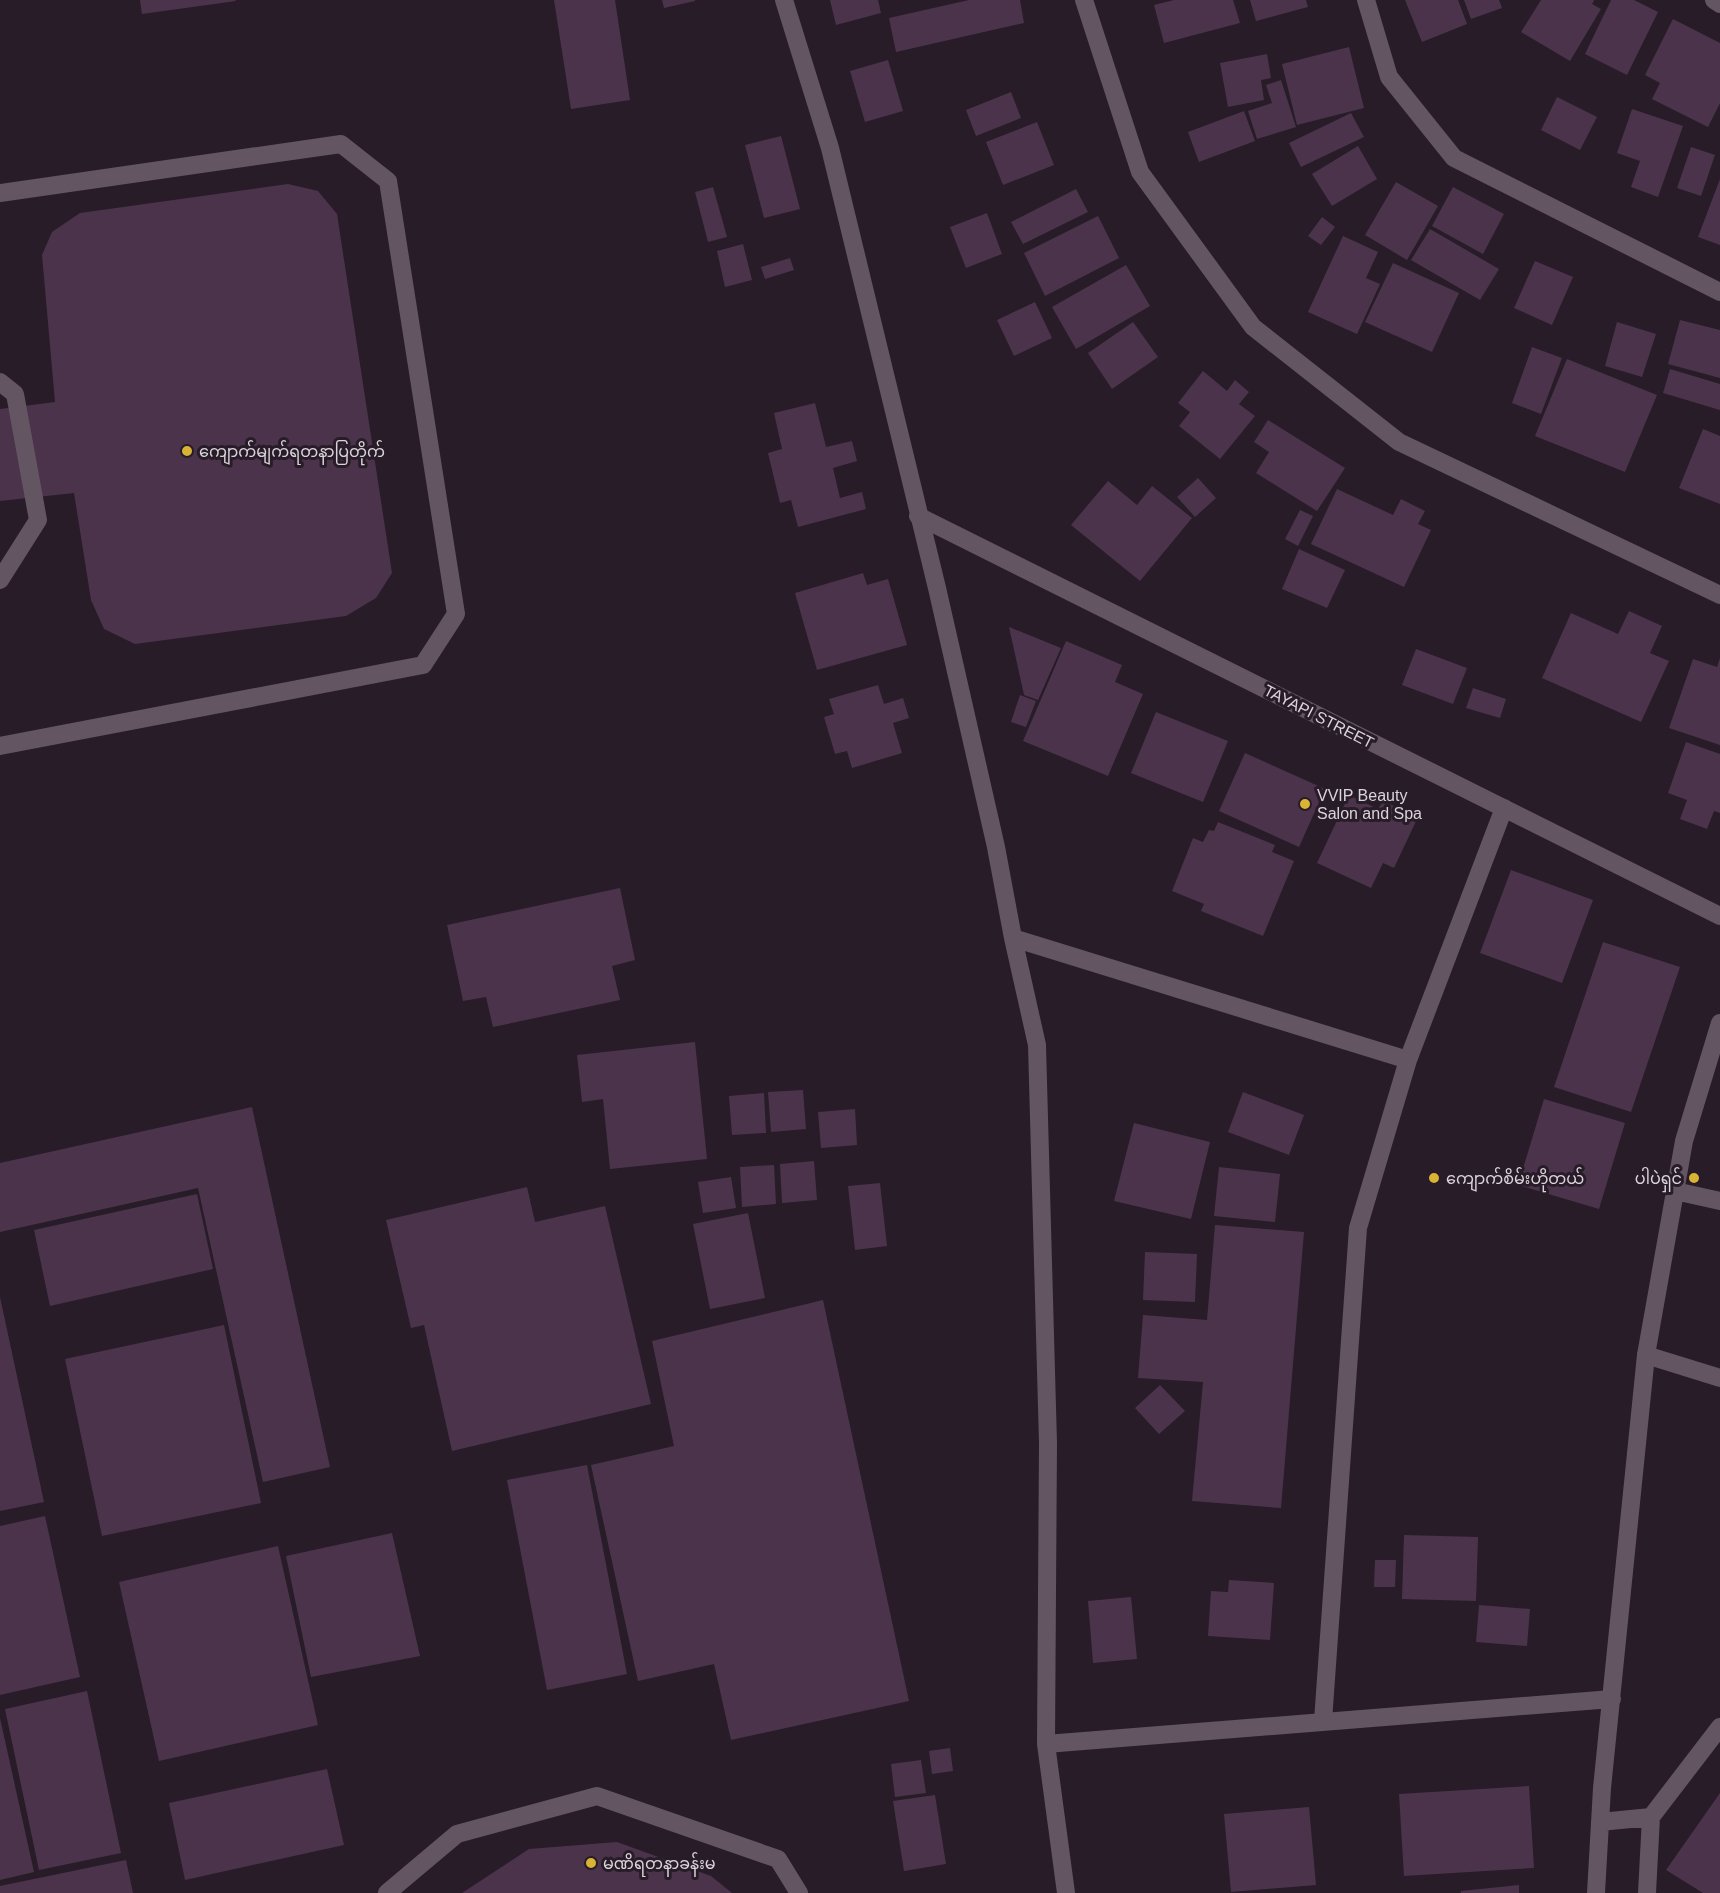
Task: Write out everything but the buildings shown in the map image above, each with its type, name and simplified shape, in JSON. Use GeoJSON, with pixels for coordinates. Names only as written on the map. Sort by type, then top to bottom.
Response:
{"type":"FeatureCollection","features":[{"type":"Feature","properties":{"kind":"street"},"geometry":{"type":"LineString","coordinates":[[784,0],[830,148],[937,588],[996,847],[1013,938],[1037,1045],[1048,1443],[1046,1744],[1066,1893]]}},
{"type":"Feature","properties":{"kind":"street"},"geometry":{"type":"LineString","coordinates":[[1084,0],[1140,172],[1253,327],[1399,442],[1720,595]]}},
{"type":"Feature","properties":{"kind":"street"},"geometry":{"type":"LineString","coordinates":[[1366,0],[1389,77],[1454,158],[1720,292]]}},
{"type":"Feature","properties":{"kind":"street"},"geometry":{"type":"LineString","coordinates":[[1714,0],[1720,4]]}},
{"type":"Feature","properties":{"kind":"street"},"geometry":{"type":"LineString","coordinates":[[0,193],[341,144],[388,181],[456,614],[423,665],[0,746]]}},
{"type":"Feature","properties":{"kind":"street"},"geometry":{"type":"LineString","coordinates":[[0,382],[15,394],[38,520],[0,580]]}},
{"type":"Feature","properties":{"kind":"street","name":"TAYAPI STREET"},"geometry":{"type":"LineString","coordinates":[[918,516],[1720,916]]}},
{"type":"Feature","properties":{"kind":"street"},"geometry":{"type":"LineString","coordinates":[[1323,1721],[1358,1228],[1408,1060],[1504,808]]}},
{"type":"Feature","properties":{"kind":"street"},"geometry":{"type":"LineString","coordinates":[[1013,938],[1408,1060]]}},
{"type":"Feature","properties":{"kind":"street"},"geometry":{"type":"LineString","coordinates":[[1596,1893],[1600,1822],[1646,1355],[1684,1141],[1720,1023]]}},
{"type":"Feature","properties":{"kind":"street"},"geometry":{"type":"LineString","coordinates":[[1675,1191],[1720,1201]]}},
{"type":"Feature","properties":{"kind":"street"},"geometry":{"type":"LineString","coordinates":[[1646,1355],[1720,1378]]}},
{"type":"Feature","properties":{"kind":"street"},"geometry":{"type":"LineString","coordinates":[[1046,1744],[1612,1699]]}},
{"type":"Feature","properties":{"kind":"street"},"geometry":{"type":"LineString","coordinates":[[1647,1893],[1651,1817],[1720,1727]]}},
{"type":"Feature","properties":{"kind":"street"},"geometry":{"type":"LineString","coordinates":[[387,1893],[457,1834],[597,1796],[778,1859],[799,1893]]}},
{"type":"Feature","properties":{"kind":"street"},"geometry":{"type":"LineString","coordinates":[[1600,1822],[1651,1817]]}},
{"type":"Feature","properties":{"kind":"place","name":"ကျောက်မျက်ရတနာပြတိုက်"},"geometry":{"type":"Point","coordinates":[187,451]}},
{"type":"Feature","properties":{"kind":"place","name":"VVIP Beauty Salon and Spa"},"geometry":{"type":"Point","coordinates":[1305,804]}},
{"type":"Feature","properties":{"kind":"place","name":"ကျောက်စိမ်းဟိုတယ်"},"geometry":{"type":"Point","coordinates":[1434,1178]}},
{"type":"Feature","properties":{"kind":"place","name":"ပါပဲရှင်"},"geometry":{"type":"Point","coordinates":[1694,1178]}},
{"type":"Feature","properties":{"kind":"place","name":"မဏိရတနာခန်းမ"},"geometry":{"type":"Point","coordinates":[591,1863]}}]}
